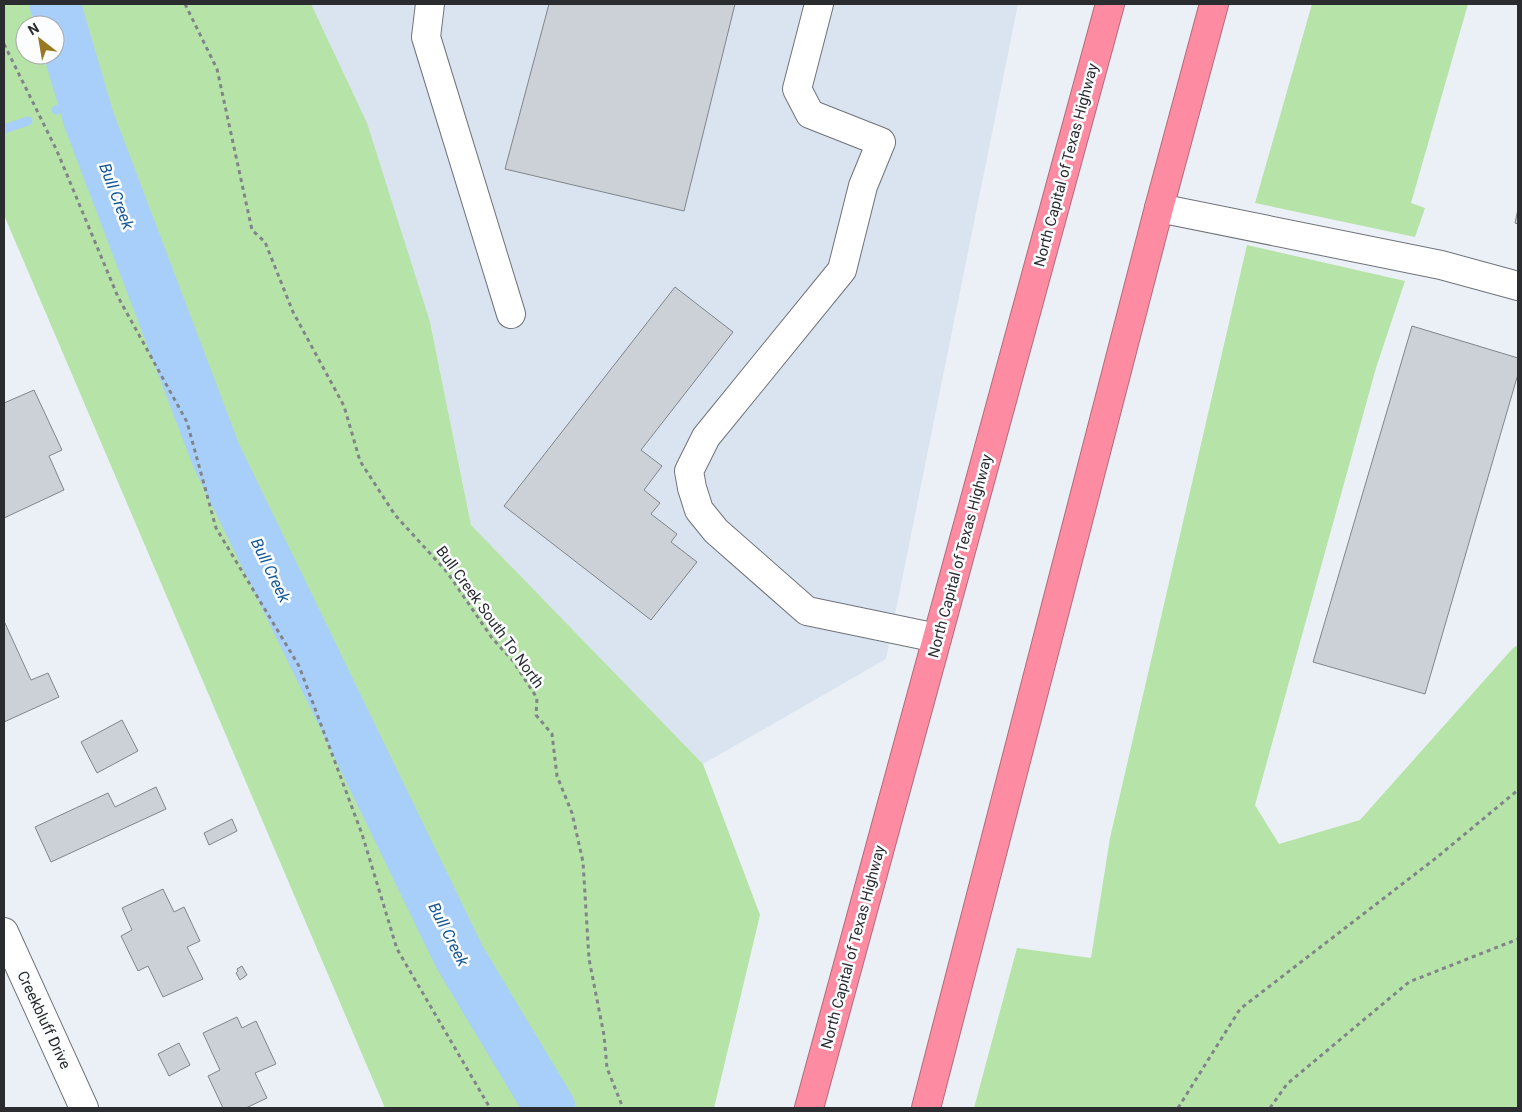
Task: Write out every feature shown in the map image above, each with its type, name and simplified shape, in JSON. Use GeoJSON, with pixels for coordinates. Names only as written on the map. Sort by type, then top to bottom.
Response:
{"type":"FeatureCollection","features":[{"type":"Feature","properties":{"kind":"highway","name":"North Capital of Texas Highway"},"geometry":{"type":"LineString","coordinates":[[809,1108],[1110,4]]}},
{"type":"Feature","properties":{"kind":"highway"},"geometry":{"type":"LineString","coordinates":[[926,1108],[1159,208],[1214,4]]}},
{"type":"Feature","properties":{"kind":"street"},"geometry":{"type":"LineString","coordinates":[[430,4],[426,37],[511,314]]}},
{"type":"Feature","properties":{"kind":"street"},"geometry":{"type":"LineString","coordinates":[[818,4],[797,90],[810,114],[880,142],[863,186],[842,270],[706,438],[689,471],[692,488],[699,510],[716,531],[807,611],[937,638]]}},
{"type":"Feature","properties":{"kind":"street"},"geometry":{"type":"LineString","coordinates":[[1159,208],[1441,265],[1518,286]]}},
{"type":"Feature","properties":{"kind":"street","name":"Creekbluff Drive"},"geometry":{"type":"LineString","coordinates":[[4,932],[84,1108]]}},
{"type":"Feature","properties":{"kind":"path","name":"Bull Creek South To North"},"geometry":{"type":"LineString","coordinates":[[185,4],[218,69],[252,230],[265,242],[293,312],[344,406],[360,461],[395,515],[447,572],[492,638],[512,662],[537,698],[536,715],[552,734],[556,776],[572,813],[583,862],[589,959],[604,1035],[607,1068],[623,1108]]}},
{"type":"Feature","properties":{"kind":"path"},"geometry":{"type":"LineString","coordinates":[[4,44],[57,152],[118,297],[187,422],[216,528],[299,666],[362,834],[397,949],[490,1108]]}},
{"type":"Feature","properties":{"kind":"path"},"geometry":{"type":"LineString","coordinates":[[1178,1108],[1240,1009],[1436,858],[1518,790]]}},
{"type":"Feature","properties":{"kind":"path"},"geometry":{"type":"LineString","coordinates":[[1270,1108],[1287,1084],[1409,982],[1518,939]]}},
{"type":"Feature","properties":{"kind":"shaded area"},"geometry":{"type":"Polygon","coordinates":[[[311,4],[1018,4],[886,659],[703,764],[471,525],[430,322],[311,4]]]}},
{"type":"Feature","properties":{"kind":"green space"},"geometry":{"type":"Polygon","coordinates":[[[4,4],[311,4],[367,123],[430,322],[471,525],[703,764],[760,915],[714,1108],[385,1108],[4,215],[4,4]]]}},
{"type":"Feature","properties":{"kind":"green space"},"geometry":{"type":"Polygon","coordinates":[[[1312,4],[1468,4],[1411,203],[1425,208],[1415,237],[1255,203],[1312,4]]]}},
{"type":"Feature","properties":{"kind":"green space"},"geometry":{"type":"Polygon","coordinates":[[[1247,245],[1405,281],[1376,368],[1255,805],[1279,844],[1360,820],[1513,648],[1518,645],[1518,1108],[974,1108],[1017,948],[1091,958],[1110,838],[1247,245]]]}},
{"type":"Feature","properties":{"kind":"building"},"geometry":{"type":"Polygon","coordinates":[[[549,4],[735,4],[684,211],[505,169],[549,4]]]}},
{"type":"Feature","properties":{"kind":"building"},"geometry":{"type":"Polygon","coordinates":[[[1518,209],[1518,224],[1515,223],[1518,209]]]}},
{"type":"Feature","properties":{"kind":"building"},"geometry":{"type":"Polygon","coordinates":[[[675,287],[733,332],[641,450],[662,466],[644,490],[660,503],[651,514],[677,534],[671,542],[697,562],[651,620],[504,506],[675,287]]]}},
{"type":"Feature","properties":{"kind":"building"},"geometry":{"type":"Polygon","coordinates":[[[1412,326],[1518,358],[1518,374],[1425,694],[1313,662],[1412,326]]]}},
{"type":"Feature","properties":{"kind":"building"},"geometry":{"type":"Polygon","coordinates":[[[34,390],[62,450],[49,456],[64,490],[4,518],[4,403],[34,390]]]}},
{"type":"Feature","properties":{"kind":"building"},"geometry":{"type":"Polygon","coordinates":[[[4,621],[31,680],[48,673],[59,697],[4,722],[4,621]]]}},
{"type":"Feature","properties":{"kind":"building"},"geometry":{"type":"Polygon","coordinates":[[[122,720],[138,751],[97,773],[81,742],[122,720]]]}},
{"type":"Feature","properties":{"kind":"building"},"geometry":{"type":"Polygon","coordinates":[[[156,787],[166,809],[51,862],[35,827],[108,793],[115,807],[156,787]]]}},
{"type":"Feature","properties":{"kind":"building"},"geometry":{"type":"Polygon","coordinates":[[[232,819],[237,831],[209,845],[204,833],[232,819]]]}},
{"type":"Feature","properties":{"kind":"building"},"geometry":{"type":"Polygon","coordinates":[[[163,889],[174,912],[184,907],[200,941],[187,947],[203,979],[163,997],[148,966],[138,971],[121,936],[132,930],[122,908],[163,889]]]}},
{"type":"Feature","properties":{"kind":"building"},"geometry":{"type":"Polygon","coordinates":[[[242,966],[247,975],[240,980],[236,973],[237,969],[242,966]]]}},
{"type":"Feature","properties":{"kind":"building"},"geometry":{"type":"Polygon","coordinates":[[[237,1017],[242,1028],[256,1021],[276,1064],[255,1073],[267,1098],[246,1108],[223,1108],[208,1076],[220,1070],[203,1033],[237,1017]]]}},
{"type":"Feature","properties":{"kind":"building"},"geometry":{"type":"Polygon","coordinates":[[[179,1043],[190,1065],[169,1076],[158,1054],[179,1043]]]}},
{"type":"Feature","properties":{"kind":"waterway","name":"Bull Creek"},"geometry":{"type":"LineString","coordinates":[[55,4],[89,120],[216,455],[460,958],[550,1108]]}},
{"type":"Feature","properties":{"kind":"waterway"},"geometry":{"type":"LineString","coordinates":[[56,110],[83,101]]}},
{"type":"Feature","properties":{"kind":"waterway"},"geometry":{"type":"LineString","coordinates":[[4,129],[28,121]]}}]}
